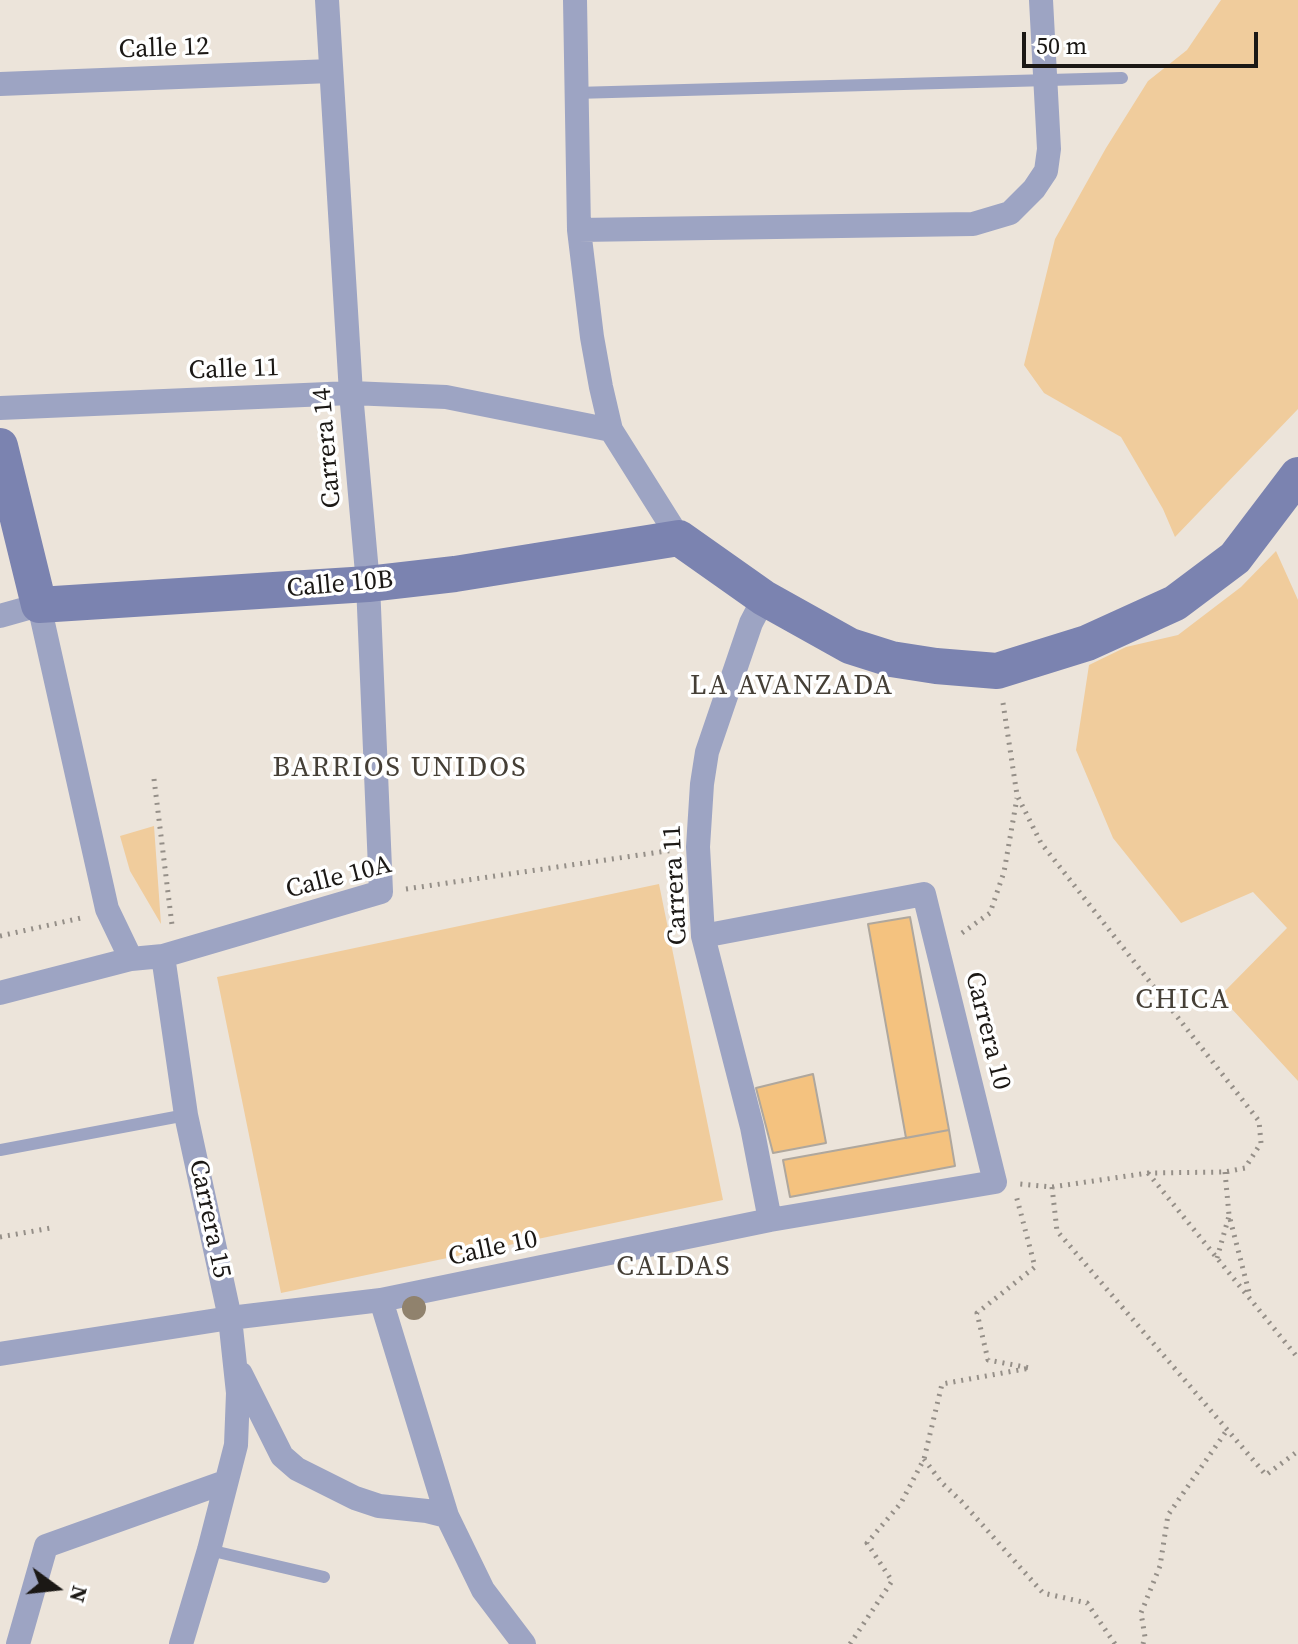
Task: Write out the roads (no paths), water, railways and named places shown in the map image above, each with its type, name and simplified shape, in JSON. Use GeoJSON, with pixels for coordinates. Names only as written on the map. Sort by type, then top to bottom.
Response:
{"type":"FeatureCollection","features":[{"type":"Feature","properties":{"kind":"main road"},"geometry":{"type":"LineString","coordinates":[[0,446],[39,605]]}},
{"type":"Feature","properties":{"kind":"main road"},"geometry":{"type":"LineString","coordinates":[[679,538],[764,598],[850,646],[891,659],[997,671],[1087,643],[1175,603],[1235,558],[1298,475]]}},
{"type":"Feature","properties":{"kind":"main road","name":"Calle 10B"},"geometry":{"type":"LineString","coordinates":[[39,605],[368,584],[455,574],[679,538]]}},
{"type":"Feature","properties":{"kind":"street","name":"Carrera 14"},"geometry":{"type":"LineString","coordinates":[[327,0],[351,393],[368,584],[381,892]]}},
{"type":"Feature","properties":{"kind":"street"},"geometry":{"type":"LineString","coordinates":[[575,0],[579,230],[592,337],[611,430],[679,538]]}},
{"type":"Feature","properties":{"kind":"street"},"geometry":{"type":"LineString","coordinates":[[579,230],[973,224],[1010,213],[1034,189],[1046,171],[1049,149],[1041,0]]}},
{"type":"Feature","properties":{"kind":"street","name":"Calle 12"},"geometry":{"type":"LineString","coordinates":[[0,84],[331,71]]}},
{"type":"Feature","properties":{"kind":"street","name":"Calle 11"},"geometry":{"type":"LineString","coordinates":[[0,408],[351,393],[446,397],[611,430]]}},
{"type":"Feature","properties":{"kind":"street","name":"Carrera 11"},"geometry":{"type":"LineString","coordinates":[[764,598],[751,623],[707,752],[698,847],[703,936],[752,1127],[770,1220]]}},
{"type":"Feature","properties":{"kind":"street"},"geometry":{"type":"LineString","coordinates":[[39,605],[107,909],[131,959]]}},
{"type":"Feature","properties":{"kind":"street","name":"Calle 10B"},"geometry":{"type":"LineString","coordinates":[[0,616],[39,605]]}},
{"type":"Feature","properties":{"kind":"street","name":"Calle 10A"},"geometry":{"type":"LineString","coordinates":[[0,993],[131,959],[163,956],[381,892]]}},
{"type":"Feature","properties":{"kind":"street","name":"Carrera 10"},"geometry":{"type":"LineString","coordinates":[[703,936],[924,894],[995,1182]]}},
{"type":"Feature","properties":{"kind":"street","name":"Carrera 15"},"geometry":{"type":"LineString","coordinates":[[163,956],[186,1115],[230,1318],[238,1393],[236,1445],[181,1644]]}},
{"type":"Feature","properties":{"kind":"street","name":"Calle 10"},"geometry":{"type":"LineString","coordinates":[[0,1354],[230,1318],[381,1300],[770,1220],[995,1182]]}},
{"type":"Feature","properties":{"kind":"street"},"geometry":{"type":"LineString","coordinates":[[381,1300],[447,1516],[483,1590],[524,1644]]}},
{"type":"Feature","properties":{"kind":"street"},"geometry":{"type":"LineString","coordinates":[[233,1358],[282,1456],[297,1469],[355,1498],[379,1506],[447,1516]]}},
{"type":"Feature","properties":{"kind":"street"},"geometry":{"type":"LineString","coordinates":[[18,1644],[46,1546],[225,1482]]}},
{"type":"Feature","properties":{"kind":"lane"},"geometry":{"type":"LineString","coordinates":[[575,93],[1122,78]]}},
{"type":"Feature","properties":{"kind":"lane"},"geometry":{"type":"LineString","coordinates":[[0,1150],[186,1115]]}},
{"type":"Feature","properties":{"kind":"lane"},"geometry":{"type":"LineString","coordinates":[[209,1550],[324,1577]]}},
{"type":"Feature","properties":{"kind":"district","name":"LA AVANZADA"},"geometry":{"type":"Point","coordinates":[792,687]}},
{"type":"Feature","properties":{"kind":"district","name":"BARRIOS UNIDOS"},"geometry":{"type":"Point","coordinates":[400,769]}},
{"type":"Feature","properties":{"kind":"district","name":"CHICA"},"geometry":{"type":"Point","coordinates":[1183,1001]}},
{"type":"Feature","properties":{"kind":"district","name":"CALDAS"},"geometry":{"type":"Point","coordinates":[674,1268]}}]}
